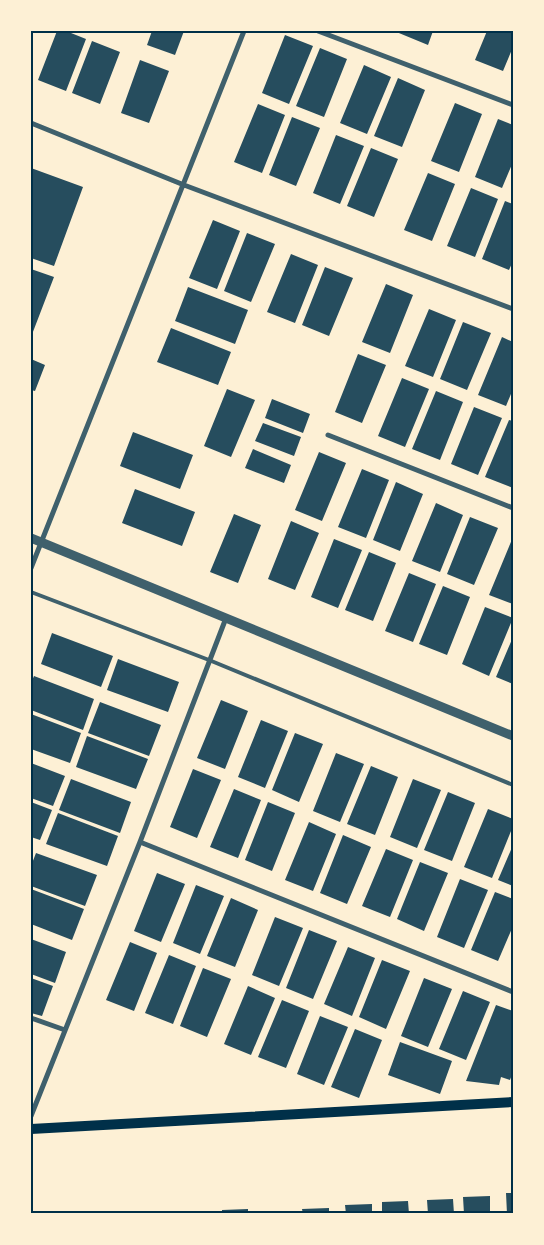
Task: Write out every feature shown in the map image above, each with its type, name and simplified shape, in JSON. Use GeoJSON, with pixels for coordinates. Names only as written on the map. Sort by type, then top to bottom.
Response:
{"type":"FeatureCollection","features":[{"type":"Feature","properties":{"kind":"main road"},"geometry":{"type":"LineString","coordinates":[[31,1130],[513,1102]]}},
{"type":"Feature","properties":{"kind":"street"},"geometry":{"type":"LineString","coordinates":[[31,568],[244,31]]}},
{"type":"Feature","properties":{"kind":"street"},"geometry":{"type":"LineString","coordinates":[[318,31],[513,105]]}},
{"type":"Feature","properties":{"kind":"street"},"geometry":{"type":"LineString","coordinates":[[31,123],[184,185],[513,309]]}},
{"type":"Feature","properties":{"kind":"street"},"geometry":{"type":"LineString","coordinates":[[328,435],[513,508]]}},
{"type":"Feature","properties":{"kind":"street"},"geometry":{"type":"LineString","coordinates":[[31,538],[513,736]]}},
{"type":"Feature","properties":{"kind":"street"},"geometry":{"type":"LineString","coordinates":[[31,1116],[140,842],[208,660],[226,618]]}},
{"type":"Feature","properties":{"kind":"street"},"geometry":{"type":"LineString","coordinates":[[140,842],[513,992]]}},
{"type":"Feature","properties":{"kind":"street"},"geometry":{"type":"LineString","coordinates":[[31,1018],[65,1030]]}},
{"type":"Feature","properties":{"kind":"lane"},"geometry":{"type":"LineString","coordinates":[[31,592],[208,660],[513,785]]}},
{"type":"Feature","properties":{"kind":"building"},"geometry":{"type":"Polygon","coordinates":[[[57,31],[66,31],[86,39],[66,91],[38,80],[57,31]]]}},
{"type":"Feature","properties":{"kind":"building"},"geometry":{"type":"Polygon","coordinates":[[[152,31],[184,31],[175,55],[147,45],[152,31]]]}},
{"type":"Feature","properties":{"kind":"building"},"geometry":{"type":"Polygon","coordinates":[[[394,31],[433,31],[428,45],[394,31]]]}},
{"type":"Feature","properties":{"kind":"building"},"geometry":{"type":"Polygon","coordinates":[[[487,31],[513,31],[513,47],[503,71],[475,60],[487,31]]]}},
{"type":"Feature","properties":{"kind":"building"},"geometry":{"type":"Polygon","coordinates":[[[285,35],[313,46],[289,104],[262,93],[285,35]]]}},
{"type":"Feature","properties":{"kind":"building"},"geometry":{"type":"Polygon","coordinates":[[[92,41],[120,52],[100,104],[72,93],[92,41]]]}},
{"type":"Feature","properties":{"kind":"building"},"geometry":{"type":"Polygon","coordinates":[[[320,48],[347,59],[324,117],[296,106],[320,48]]]}},
{"type":"Feature","properties":{"kind":"building"},"geometry":{"type":"Polygon","coordinates":[[[140,60],[169,71],[149,123],[121,113],[140,60]]]}},
{"type":"Feature","properties":{"kind":"building"},"geometry":{"type":"Polygon","coordinates":[[[364,65],[391,77],[367,134],[340,123],[364,65]]]}},
{"type":"Feature","properties":{"kind":"building"},"geometry":{"type":"Polygon","coordinates":[[[398,78],[425,90],[402,147],[374,136],[398,78]]]}},
{"type":"Feature","properties":{"kind":"building"},"geometry":{"type":"Polygon","coordinates":[[[455,103],[482,114],[459,172],[431,161],[455,103]]]}},
{"type":"Feature","properties":{"kind":"building"},"geometry":{"type":"Polygon","coordinates":[[[258,104],[285,115],[262,173],[234,162],[258,104]]]}},
{"type":"Feature","properties":{"kind":"building"},"geometry":{"type":"Polygon","coordinates":[[[292,117],[320,128],[296,186],[269,175],[292,117]]]}},
{"type":"Feature","properties":{"kind":"building"},"geometry":{"type":"Polygon","coordinates":[[[498,119],[513,125],[513,162],[502,188],[475,177],[498,119]]]}},
{"type":"Feature","properties":{"kind":"building"},"geometry":{"type":"Polygon","coordinates":[[[336,135],[364,146],[340,204],[313,193],[336,135]]]}},
{"type":"Feature","properties":{"kind":"building"},"geometry":{"type":"Polygon","coordinates":[[[371,148],[398,159],[374,217],[347,206],[371,148]]]}},
{"type":"Feature","properties":{"kind":"building"},"geometry":{"type":"Polygon","coordinates":[[[31,168],[83,187],[54,266],[31,258],[31,168]]]}},
{"type":"Feature","properties":{"kind":"building"},"geometry":{"type":"Polygon","coordinates":[[[428,173],[455,184],[432,241],[404,230],[428,173]]]}},
{"type":"Feature","properties":{"kind":"building"},"geometry":{"type":"Polygon","coordinates":[[[471,188],[498,199],[475,257],[447,246],[471,188]]]}},
{"type":"Feature","properties":{"kind":"building"},"geometry":{"type":"Polygon","coordinates":[[[505,201],[513,204],[513,261],[509,270],[482,259],[505,201]]]}},
{"type":"Feature","properties":{"kind":"building"},"geometry":{"type":"Polygon","coordinates":[[[213,220],[240,231],[217,289],[189,278],[213,220]]]}},
{"type":"Feature","properties":{"kind":"building"},"geometry":{"type":"Polygon","coordinates":[[[247,233],[275,244],[251,302],[224,291],[247,233]]]}},
{"type":"Feature","properties":{"kind":"building"},"geometry":{"type":"Polygon","coordinates":[[[291,254],[318,265],[295,323],[267,312],[291,254]]]}},
{"type":"Feature","properties":{"kind":"building"},"geometry":{"type":"Polygon","coordinates":[[[325,267],[353,278],[329,336],[302,325],[325,267]]]}},
{"type":"Feature","properties":{"kind":"building"},"geometry":{"type":"Polygon","coordinates":[[[31,269],[54,277],[31,337],[31,269]]]}},
{"type":"Feature","properties":{"kind":"building"},"geometry":{"type":"Polygon","coordinates":[[[386,284],[413,295],[390,353],[362,342],[386,284]]]}},
{"type":"Feature","properties":{"kind":"building"},"geometry":{"type":"Polygon","coordinates":[[[188,287],[248,310],[235,344],[175,321],[188,287]]]}},
{"type":"Feature","properties":{"kind":"building"},"geometry":{"type":"Polygon","coordinates":[[[429,309],[456,320],[433,377],[405,366],[429,309]]]}},
{"type":"Feature","properties":{"kind":"building"},"geometry":{"type":"Polygon","coordinates":[[[463,322],[491,333],[467,390],[440,379],[463,322]]]}},
{"type":"Feature","properties":{"kind":"building"},"geometry":{"type":"Polygon","coordinates":[[[171,328],[231,352],[218,385],[157,362],[171,328]]]}},
{"type":"Feature","properties":{"kind":"building"},"geometry":{"type":"Polygon","coordinates":[[[502,337],[513,342],[513,389],[506,406],[478,395],[502,337]]]}},
{"type":"Feature","properties":{"kind":"building"},"geometry":{"type":"Polygon","coordinates":[[[358,354],[386,365],[362,423],[335,412],[358,354]]]}},
{"type":"Feature","properties":{"kind":"building"},"geometry":{"type":"Polygon","coordinates":[[[31,359],[45,365],[35,391],[31,390],[31,359]]]}},
{"type":"Feature","properties":{"kind":"building"},"geometry":{"type":"Polygon","coordinates":[[[402,378],[429,389],[405,447],[378,436],[402,378]]]}},
{"type":"Feature","properties":{"kind":"building"},"geometry":{"type":"Polygon","coordinates":[[[227,389],[255,400],[231,457],[204,446],[227,389]]]}},
{"type":"Feature","properties":{"kind":"building"},"geometry":{"type":"Polygon","coordinates":[[[436,391],[463,402],[440,460],[412,449],[436,391]]]}},
{"type":"Feature","properties":{"kind":"building"},"geometry":{"type":"Polygon","coordinates":[[[272,399],[310,414],[303,433],[265,418],[272,399]]]}},
{"type":"Feature","properties":{"kind":"building"},"geometry":{"type":"Polygon","coordinates":[[[474,407],[502,418],[478,475],[451,464],[474,407]]]}},
{"type":"Feature","properties":{"kind":"building"},"geometry":{"type":"Polygon","coordinates":[[[509,420],[513,421],[513,488],[485,477],[509,420]]]}},
{"type":"Feature","properties":{"kind":"building"},"geometry":{"type":"Polygon","coordinates":[[[263,423],[301,437],[294,456],[255,441],[263,423]]]}},
{"type":"Feature","properties":{"kind":"building"},"geometry":{"type":"Polygon","coordinates":[[[133,432],[193,455],[180,489],[120,466],[133,432]]]}},
{"type":"Feature","properties":{"kind":"building"},"geometry":{"type":"Polygon","coordinates":[[[253,449],[291,465],[284,483],[245,468],[253,449]]]}},
{"type":"Feature","properties":{"kind":"building"},"geometry":{"type":"Polygon","coordinates":[[[319,452],[346,463],[322,521],[295,510],[319,452]]]}},
{"type":"Feature","properties":{"kind":"building"},"geometry":{"type":"Polygon","coordinates":[[[362,469],[389,480],[366,538],[338,527],[362,469]]]}},
{"type":"Feature","properties":{"kind":"building"},"geometry":{"type":"Polygon","coordinates":[[[396,482],[423,494],[400,551],[373,540],[396,482]]]}},
{"type":"Feature","properties":{"kind":"building"},"geometry":{"type":"Polygon","coordinates":[[[135,489],[195,512],[182,546],[122,523],[135,489]]]}},
{"type":"Feature","properties":{"kind":"building"},"geometry":{"type":"Polygon","coordinates":[[[436,503],[463,515],[440,572],[412,561],[436,503]]]}},
{"type":"Feature","properties":{"kind":"building"},"geometry":{"type":"Polygon","coordinates":[[[234,514],[261,525],[238,583],[210,572],[234,514]]]}},
{"type":"Feature","properties":{"kind":"building"},"geometry":{"type":"Polygon","coordinates":[[[470,517],[498,528],[474,585],[447,574],[470,517]]]}},
{"type":"Feature","properties":{"kind":"building"},"geometry":{"type":"Polygon","coordinates":[[[291,521],[319,533],[295,590],[268,579],[291,521]]]}},
{"type":"Feature","properties":{"kind":"building"},"geometry":{"type":"Polygon","coordinates":[[[513,537],[513,604],[489,595],[513,537]]]}},
{"type":"Feature","properties":{"kind":"building"},"geometry":{"type":"Polygon","coordinates":[[[334,539],[362,550],[338,608],[311,597],[334,539]]]}},
{"type":"Feature","properties":{"kind":"building"},"geometry":{"type":"Polygon","coordinates":[[[369,552],[396,563],[373,621],[345,610],[369,552]]]}},
{"type":"Feature","properties":{"kind":"building"},"geometry":{"type":"Polygon","coordinates":[[[409,573],[436,584],[413,642],[385,631],[409,573]]]}},
{"type":"Feature","properties":{"kind":"building"},"geometry":{"type":"Polygon","coordinates":[[[443,586],[470,597],[447,655],[419,644],[443,586]]]}},
{"type":"Feature","properties":{"kind":"building"},"geometry":{"type":"Polygon","coordinates":[[[485,607],[513,618],[489,676],[462,664],[485,607]]]}},
{"type":"Feature","properties":{"kind":"building"},"geometry":{"type":"Polygon","coordinates":[[[52,633],[113,656],[101,687],[41,664],[52,633]]]}},
{"type":"Feature","properties":{"kind":"building"},"geometry":{"type":"Polygon","coordinates":[[[513,637],[513,684],[496,677],[513,637]]]}},
{"type":"Feature","properties":{"kind":"building"},"geometry":{"type":"Polygon","coordinates":[[[118,659],[179,682],[168,712],[107,690],[118,659]]]}},
{"type":"Feature","properties":{"kind":"building"},"geometry":{"type":"Polygon","coordinates":[[[34,676],[94,699],[83,730],[31,710],[31,683],[34,676]]]}},
{"type":"Feature","properties":{"kind":"building"},"geometry":{"type":"Polygon","coordinates":[[[221,700],[248,711],[225,769],[197,758],[221,700]]]}},
{"type":"Feature","properties":{"kind":"building"},"geometry":{"type":"Polygon","coordinates":[[[100,702],[161,725],[149,756],[88,733],[100,702]]]}},
{"type":"Feature","properties":{"kind":"building"},"geometry":{"type":"Polygon","coordinates":[[[31,714],[81,733],[70,763],[31,749],[31,714]]]}},
{"type":"Feature","properties":{"kind":"building"},"geometry":{"type":"Polygon","coordinates":[[[261,720],[288,731],[265,788],[238,777],[261,720]]]}},
{"type":"Feature","properties":{"kind":"building"},"geometry":{"type":"Polygon","coordinates":[[[295,733],[323,744],[299,802],[272,790],[295,733]]]}},
{"type":"Feature","properties":{"kind":"building"},"geometry":{"type":"Polygon","coordinates":[[[87,736],[148,759],[136,789],[76,767],[87,736]]]}},
{"type":"Feature","properties":{"kind":"building"},"geometry":{"type":"Polygon","coordinates":[[[336,753],[364,764],[340,822],[313,811],[336,753]]]}},
{"type":"Feature","properties":{"kind":"building"},"geometry":{"type":"Polygon","coordinates":[[[31,763],[65,776],[53,806],[31,798],[31,763]]]}},
{"type":"Feature","properties":{"kind":"building"},"geometry":{"type":"Polygon","coordinates":[[[371,766],[398,777],[375,835],[347,824],[371,766]]]}},
{"type":"Feature","properties":{"kind":"building"},"geometry":{"type":"Polygon","coordinates":[[[193,769],[221,780],[197,838],[170,827],[193,769]]]}},
{"type":"Feature","properties":{"kind":"building"},"geometry":{"type":"Polygon","coordinates":[[[71,779],[131,802],[120,833],[59,810],[71,779]]]}},
{"type":"Feature","properties":{"kind":"building"},"geometry":{"type":"Polygon","coordinates":[[[413,779],[441,790],[417,848],[390,837],[413,779]]]}},
{"type":"Feature","properties":{"kind":"building"},"geometry":{"type":"Polygon","coordinates":[[[234,789],[261,800],[238,858],[210,847],[234,789]]]}},
{"type":"Feature","properties":{"kind":"building"},"geometry":{"type":"Polygon","coordinates":[[[448,792],[475,803],[452,861],[424,850],[448,792]]]}},
{"type":"Feature","properties":{"kind":"building"},"geometry":{"type":"Polygon","coordinates":[[[31,802],[52,810],[40,840],[31,837],[31,802]]]}},
{"type":"Feature","properties":{"kind":"building"},"geometry":{"type":"Polygon","coordinates":[[[268,802],[295,813],[272,871],[245,860],[268,802]]]}},
{"type":"Feature","properties":{"kind":"building"},"geometry":{"type":"Polygon","coordinates":[[[488,809],[513,819],[513,826],[492,878],[464,867],[488,809]]]}},
{"type":"Feature","properties":{"kind":"building"},"geometry":{"type":"Polygon","coordinates":[[[58,813],[118,836],[107,866],[46,844],[58,813]]]}},
{"type":"Feature","properties":{"kind":"building"},"geometry":{"type":"Polygon","coordinates":[[[309,822],[336,834],[313,891],[285,880],[309,822]]]}},
{"type":"Feature","properties":{"kind":"building"},"geometry":{"type":"Polygon","coordinates":[[[343,835],[371,847],[347,904],[320,893],[343,835]]]}},
{"type":"Feature","properties":{"kind":"building"},"geometry":{"type":"Polygon","coordinates":[[[513,845],[513,886],[498,880],[513,845]]]}},
{"type":"Feature","properties":{"kind":"building"},"geometry":{"type":"Polygon","coordinates":[[[386,849],[413,860],[390,917],[362,906],[386,849]]]}},
{"type":"Feature","properties":{"kind":"building"},"geometry":{"type":"Polygon","coordinates":[[[36,853],[97,875],[85,906],[31,886],[31,866],[36,853]]]}},
{"type":"Feature","properties":{"kind":"building"},"geometry":{"type":"Polygon","coordinates":[[[420,862],[448,873],[424,931],[397,919],[420,862]]]}},
{"type":"Feature","properties":{"kind":"building"},"geometry":{"type":"Polygon","coordinates":[[[157,873],[185,884],[161,942],[134,931],[157,873]]]}},
{"type":"Feature","properties":{"kind":"building"},"geometry":{"type":"Polygon","coordinates":[[[460,879],[488,890],[464,948],[437,937],[460,879]]]}},
{"type":"Feature","properties":{"kind":"building"},"geometry":{"type":"Polygon","coordinates":[[[196,885],[224,896],[200,954],[173,943],[196,885]]]}},
{"type":"Feature","properties":{"kind":"building"},"geometry":{"type":"Polygon","coordinates":[[[31,889],[84,909],[72,940],[31,924],[31,889]]]}},
{"type":"Feature","properties":{"kind":"building"},"geometry":{"type":"Polygon","coordinates":[[[495,892],[513,899],[513,926],[498,961],[471,950],[495,892]]]}},
{"type":"Feature","properties":{"kind":"building"},"geometry":{"type":"Polygon","coordinates":[[[231,898],[258,910],[235,967],[207,956],[231,898]]]}},
{"type":"Feature","properties":{"kind":"building"},"geometry":{"type":"Polygon","coordinates":[[[275,917],[303,928],[279,986],[252,975],[275,917]]]}},
{"type":"Feature","properties":{"kind":"building"},"geometry":{"type":"Polygon","coordinates":[[[309,930],[337,941],[313,999],[286,988],[309,930]]]}},
{"type":"Feature","properties":{"kind":"building"},"geometry":{"type":"Polygon","coordinates":[[[31,939],[66,952],[55,983],[31,974],[31,939]]]}},
{"type":"Feature","properties":{"kind":"building"},"geometry":{"type":"Polygon","coordinates":[[[130,942],[157,953],[134,1011],[106,1000],[130,942]]]}},
{"type":"Feature","properties":{"kind":"building"},"geometry":{"type":"Polygon","coordinates":[[[348,947],[375,958],[352,1016],[324,1004],[348,947]]]}},
{"type":"Feature","properties":{"kind":"building"},"geometry":{"type":"Polygon","coordinates":[[[169,955],[196,966],[173,1024],[145,1013],[169,955]]]}},
{"type":"Feature","properties":{"kind":"building"},"geometry":{"type":"Polygon","coordinates":[[[382,960],[410,971],[386,1029],[359,1017],[382,960]]]}},
{"type":"Feature","properties":{"kind":"building"},"geometry":{"type":"Polygon","coordinates":[[[203,968],[231,979],[207,1037],[180,1026],[203,968]]]}},
{"type":"Feature","properties":{"kind":"building"},"geometry":{"type":"Polygon","coordinates":[[[31,978],[53,986],[42,1016],[31,1013],[31,978]]]}},
{"type":"Feature","properties":{"kind":"building"},"geometry":{"type":"Polygon","coordinates":[[[424,978],[452,989],[428,1047],[401,1036],[424,978]]]}},
{"type":"Feature","properties":{"kind":"building"},"geometry":{"type":"Polygon","coordinates":[[[248,986],[275,998],[251,1055],[224,1044],[248,986]]]}},
{"type":"Feature","properties":{"kind":"building"},"geometry":{"type":"Polygon","coordinates":[[[463,991],[490,1002],[466,1060],[439,1049],[463,991]]]}},
{"type":"Feature","properties":{"kind":"building"},"geometry":{"type":"Polygon","coordinates":[[[282,1000],[309,1011],[286,1068],[258,1057],[282,1000]]]}},
{"type":"Feature","properties":{"kind":"building"},"geometry":{"type":"Polygon","coordinates":[[[496,1005],[513,1011],[513,1072],[510,1080],[501,1077],[499,1085],[466,1081],[496,1005]]]}},
{"type":"Feature","properties":{"kind":"building"},"geometry":{"type":"Polygon","coordinates":[[[320,1016],[348,1027],[324,1085],[297,1074],[320,1016]]]}},
{"type":"Feature","properties":{"kind":"building"},"geometry":{"type":"Polygon","coordinates":[[[355,1029],[382,1040],[359,1098],[331,1087],[355,1029]]]}},
{"type":"Feature","properties":{"kind":"building"},"geometry":{"type":"Polygon","coordinates":[[[400,1042],[452,1061],[440,1094],[388,1075],[400,1042]]]}},
{"type":"Feature","properties":{"kind":"building"},"geometry":{"type":"Polygon","coordinates":[[[506,1193],[513,1193],[513,1214],[507,1214],[506,1193]]]}},
{"type":"Feature","properties":{"kind":"building"},"geometry":{"type":"Polygon","coordinates":[[[490,1196],[490,1214],[464,1214],[463,1197],[490,1196]]]}},
{"type":"Feature","properties":{"kind":"building"},"geometry":{"type":"Polygon","coordinates":[[[453,1199],[454,1214],[428,1214],[427,1200],[453,1199]]]}},
{"type":"Feature","properties":{"kind":"building"},"geometry":{"type":"Polygon","coordinates":[[[408,1201],[409,1214],[382,1214],[382,1202],[408,1201]]]}},
{"type":"Feature","properties":{"kind":"building"},"geometry":{"type":"Polygon","coordinates":[[[372,1204],[372,1214],[346,1214],[345,1205],[372,1204]]]}},
{"type":"Feature","properties":{"kind":"building"},"geometry":{"type":"Polygon","coordinates":[[[329,1208],[329,1214],[303,1214],[302,1209],[329,1208]]]}},
{"type":"Feature","properties":{"kind":"building"},"geometry":{"type":"Polygon","coordinates":[[[248,1209],[248,1214],[222,1214],[222,1210],[248,1209]]]}}]}
